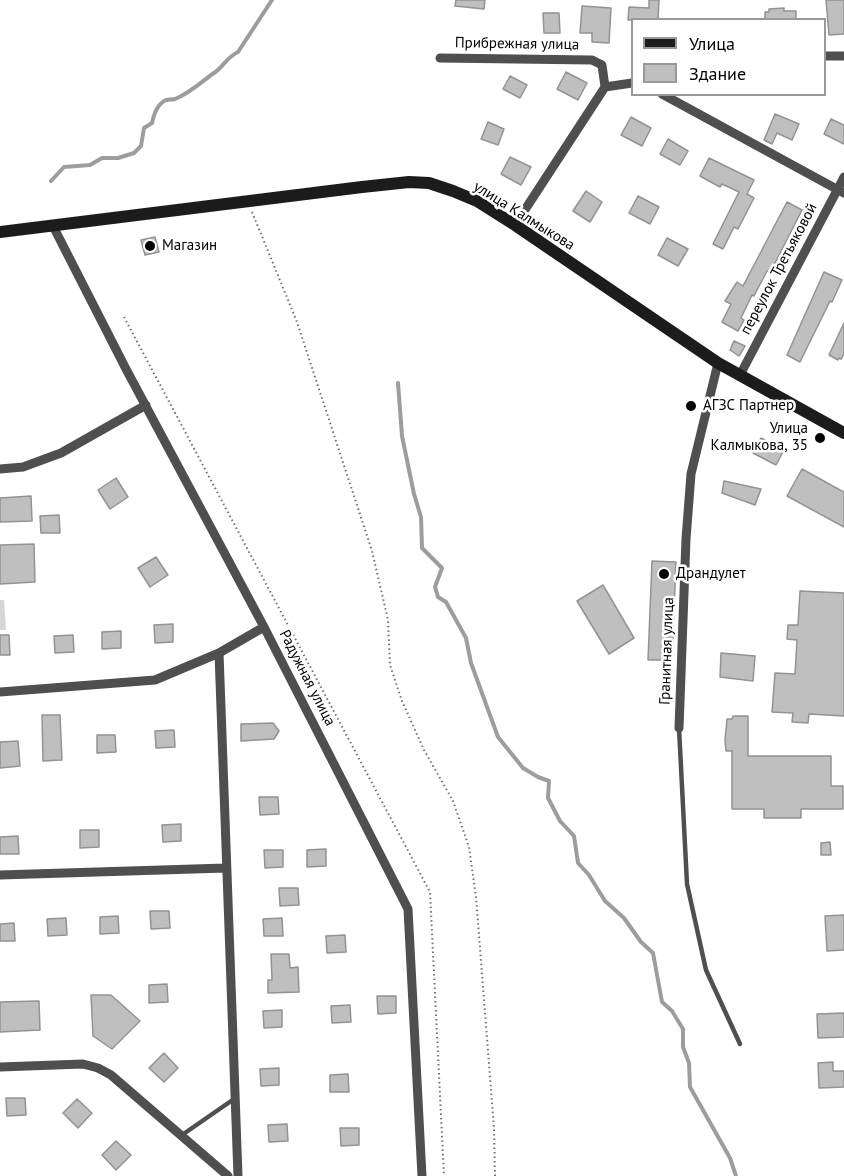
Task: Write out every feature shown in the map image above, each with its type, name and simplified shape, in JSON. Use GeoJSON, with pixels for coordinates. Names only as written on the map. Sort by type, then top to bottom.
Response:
{"type":"FeatureCollection","features":[{"type":"Feature","properties":{"kind":"main road","name":"улица Калмыкова"},"geometry":{"type":"LineString","coordinates":[[0,231],[409,182],[429,183],[453,190],[477,201],[718,363],[844,433]]}},
{"type":"Feature","properties":{"kind":"street"},"geometry":{"type":"LineString","coordinates":[[826,56],[844,56]]}},
{"type":"Feature","properties":{"kind":"street","name":"Прибрежная улица"},"geometry":{"type":"LineString","coordinates":[[441,58],[592,60],[602,65],[605,87]]}},
{"type":"Feature","properties":{"kind":"street"},"geometry":{"type":"LineString","coordinates":[[515,225],[605,87],[631,83]]}},
{"type":"Feature","properties":{"kind":"street"},"geometry":{"type":"LineString","coordinates":[[666,96],[841,192]]}},
{"type":"Feature","properties":{"kind":"street","name":"переулок Третьяковой"},"geometry":{"type":"LineString","coordinates":[[740,375],[841,192],[844,177]]}},
{"type":"Feature","properties":{"kind":"street","name":"Радужная улица"},"geometry":{"type":"LineString","coordinates":[[53,226],[264,627],[408,909],[423,1176]]}},
{"type":"Feature","properties":{"kind":"street","name":"Гранитная улица"},"geometry":{"type":"LineString","coordinates":[[679,728],[686,539],[691,474],[718,363]]}},
{"type":"Feature","properties":{"kind":"street"},"geometry":{"type":"LineString","coordinates":[[0,469],[23,467],[61,453],[146,405]]}},
{"type":"Feature","properties":{"kind":"street"},"geometry":{"type":"LineString","coordinates":[[0,692],[101,686],[155,680],[219,653],[264,627]]}},
{"type":"Feature","properties":{"kind":"street"},"geometry":{"type":"LineString","coordinates":[[219,653],[238,1176]]}},
{"type":"Feature","properties":{"kind":"street"},"geometry":{"type":"LineString","coordinates":[[0,875],[226,868]]}},
{"type":"Feature","properties":{"kind":"street"},"geometry":{"type":"LineString","coordinates":[[0,1067],[83,1064],[98,1068],[111,1075],[228,1176]]}},
{"type":"Feature","properties":{"kind":"lane"},"geometry":{"type":"LineString","coordinates":[[679,728],[687,884],[706,970],[740,1044]]}},
{"type":"Feature","properties":{"kind":"lane"},"geometry":{"type":"LineString","coordinates":[[182,1135],[236,1097]]}},
{"type":"Feature","properties":{"kind":"path"},"geometry":{"type":"LineString","coordinates":[[247,201],[297,322],[372,551],[388,620],[390,665],[402,702],[424,750],[453,801],[469,847],[476,897],[494,1128],[495,1176]]}},
{"type":"Feature","properties":{"kind":"shaded area"},"geometry":{"type":"Polygon","coordinates":[[[0,600],[4,600],[6,630],[0,630],[0,600]]]}},
{"type":"Feature","properties":{"kind":"building"},"geometry":{"type":"Polygon","coordinates":[[[456,0],[485,0],[484,9],[455,6],[456,0]]]}},
{"type":"Feature","properties":{"kind":"building"},"geometry":{"type":"Polygon","coordinates":[[[649,0],[659,0],[658,18],[628,20],[629,7],[649,8],[649,0]]]}},
{"type":"Feature","properties":{"kind":"building"},"geometry":{"type":"Polygon","coordinates":[[[826,0],[844,0],[844,34],[829,35],[826,0]]]}},
{"type":"Feature","properties":{"kind":"building"},"geometry":{"type":"Polygon","coordinates":[[[582,6],[611,8],[609,43],[592,42],[592,33],[580,33],[582,6]]]}},
{"type":"Feature","properties":{"kind":"building"},"geometry":{"type":"Polygon","coordinates":[[[784,8],[784,11],[796,11],[796,18],[765,18],[765,12],[769,12],[769,9],[784,8]]]}},
{"type":"Feature","properties":{"kind":"building"},"geometry":{"type":"Polygon","coordinates":[[[543,13],[559,13],[560,33],[544,33],[543,13]]]}},
{"type":"Feature","properties":{"kind":"building"},"geometry":{"type":"Polygon","coordinates":[[[566,72],[587,83],[578,100],[557,89],[566,72]]]}},
{"type":"Feature","properties":{"kind":"building"},"geometry":{"type":"Polygon","coordinates":[[[510,76],[527,85],[520,98],[503,89],[510,76]]]}},
{"type":"Feature","properties":{"kind":"building"},"geometry":{"type":"Polygon","coordinates":[[[775,114],[799,124],[792,140],[777,133],[772,144],[764,140],[775,114]]]}},
{"type":"Feature","properties":{"kind":"building"},"geometry":{"type":"Polygon","coordinates":[[[631,117],[651,128],[642,146],[621,135],[631,117]]]}},
{"type":"Feature","properties":{"kind":"building"},"geometry":{"type":"Polygon","coordinates":[[[831,119],[844,125],[844,144],[824,134],[831,119]]]}},
{"type":"Feature","properties":{"kind":"building"},"geometry":{"type":"Polygon","coordinates":[[[488,122],[504,129],[498,145],[481,139],[488,122]]]}},
{"type":"Feature","properties":{"kind":"building"},"geometry":{"type":"Polygon","coordinates":[[[668,139],[688,151],[680,165],[660,154],[668,139]]]}},
{"type":"Feature","properties":{"kind":"building"},"geometry":{"type":"Polygon","coordinates":[[[510,157],[531,167],[521,185],[501,174],[510,157]]]}},
{"type":"Feature","properties":{"kind":"building"},"geometry":{"type":"Polygon","coordinates":[[[709,158],[754,180],[747,194],[754,198],[738,229],[734,227],[723,249],[713,244],[739,192],[722,184],[720,187],[700,176],[709,158]]]}},
{"type":"Feature","properties":{"kind":"building"},"geometry":{"type":"Polygon","coordinates":[[[586,191],[602,202],[590,222],[573,211],[586,191]]]}},
{"type":"Feature","properties":{"kind":"building"},"geometry":{"type":"Polygon","coordinates":[[[638,196],[659,207],[650,224],[629,213],[638,196]]]}},
{"type":"Feature","properties":{"kind":"building"},"geometry":{"type":"Polygon","coordinates":[[[787,202],[802,210],[770,273],[767,271],[754,296],[752,295],[741,318],[744,320],[738,331],[722,322],[731,304],[725,301],[737,282],[743,286],[787,202]]]}},
{"type":"Feature","properties":{"kind":"building"},"geometry":{"type":"Polygon","coordinates":[[[155,237],[159,252],[145,255],[141,240],[155,237]]]}},
{"type":"Feature","properties":{"kind":"building"},"geometry":{"type":"Polygon","coordinates":[[[667,238],[688,249],[678,266],[658,255],[667,238]]]}},
{"type":"Feature","properties":{"kind":"building"},"geometry":{"type":"Polygon","coordinates":[[[824,272],[842,280],[800,362],[787,355],[824,272]]]}},
{"type":"Feature","properties":{"kind":"building"},"geometry":{"type":"Polygon","coordinates":[[[844,323],[844,354],[838,360],[829,355],[844,323]]]}},
{"type":"Feature","properties":{"kind":"building"},"geometry":{"type":"Polygon","coordinates":[[[734,341],[745,346],[739,356],[730,350],[734,341]]]}},
{"type":"Feature","properties":{"kind":"building"},"geometry":{"type":"Polygon","coordinates":[[[761,438],[784,450],[776,465],[753,453],[761,438]]]}},
{"type":"Feature","properties":{"kind":"building"},"geometry":{"type":"Polygon","coordinates":[[[802,469],[844,492],[844,527],[787,496],[802,469]]]}},
{"type":"Feature","properties":{"kind":"building"},"geometry":{"type":"Polygon","coordinates":[[[116,478],[128,497],[110,509],[98,490],[116,478]]]}},
{"type":"Feature","properties":{"kind":"building"},"geometry":{"type":"Polygon","coordinates":[[[724,481],[761,489],[755,505],[722,493],[724,481]]]}},
{"type":"Feature","properties":{"kind":"building"},"geometry":{"type":"Polygon","coordinates":[[[31,496],[32,521],[0,522],[0,498],[31,496]]]}},
{"type":"Feature","properties":{"kind":"building"},"geometry":{"type":"Polygon","coordinates":[[[59,515],[60,533],[41,533],[40,516],[59,515]]]}},
{"type":"Feature","properties":{"kind":"building"},"geometry":{"type":"Polygon","coordinates":[[[34,544],[35,582],[0,584],[0,545],[34,544]]]}},
{"type":"Feature","properties":{"kind":"building"},"geometry":{"type":"Polygon","coordinates":[[[156,557],[168,575],[150,587],[138,568],[156,557]]]}},
{"type":"Feature","properties":{"kind":"building"},"geometry":{"type":"Polygon","coordinates":[[[652,561],[676,562],[672,660],[648,660],[652,561]]]}},
{"type":"Feature","properties":{"kind":"building"},"geometry":{"type":"Polygon","coordinates":[[[603,585],[634,638],[609,654],[577,601],[603,585]]]}},
{"type":"Feature","properties":{"kind":"building"},"geometry":{"type":"Polygon","coordinates":[[[800,591],[844,593],[844,716],[809,714],[808,723],[792,722],[793,713],[772,712],[775,673],[795,674],[797,640],[787,639],[788,625],[798,625],[800,591]]]}},
{"type":"Feature","properties":{"kind":"building"},"geometry":{"type":"Polygon","coordinates":[[[173,624],[173,642],[155,643],[154,625],[173,624]]]}},
{"type":"Feature","properties":{"kind":"building"},"geometry":{"type":"Polygon","coordinates":[[[121,631],[121,648],[102,649],[102,632],[121,631]]]}},
{"type":"Feature","properties":{"kind":"building"},"geometry":{"type":"Polygon","coordinates":[[[0,635],[9,635],[10,655],[0,655],[0,635]]]}},
{"type":"Feature","properties":{"kind":"building"},"geometry":{"type":"Polygon","coordinates":[[[73,635],[74,652],[55,653],[54,636],[73,635]]]}},
{"type":"Feature","properties":{"kind":"building"},"geometry":{"type":"Polygon","coordinates":[[[721,653],[755,656],[753,681],[720,677],[721,653]]]}},
{"type":"Feature","properties":{"kind":"building"},"geometry":{"type":"Polygon","coordinates":[[[42,715],[60,715],[62,760],[43,761],[42,715]]]}},
{"type":"Feature","properties":{"kind":"building"},"geometry":{"type":"Polygon","coordinates":[[[733,716],[748,716],[748,756],[831,756],[831,786],[843,786],[843,809],[801,809],[801,818],[764,818],[764,809],[732,809],[732,751],[726,751],[725,741],[727,719],[732,719],[733,716]]]}},
{"type":"Feature","properties":{"kind":"building"},"geometry":{"type":"Polygon","coordinates":[[[273,723],[279,731],[274,739],[241,741],[241,724],[273,723]]]}},
{"type":"Feature","properties":{"kind":"building"},"geometry":{"type":"Polygon","coordinates":[[[174,730],[175,747],[156,748],[155,731],[174,730]]]}},
{"type":"Feature","properties":{"kind":"building"},"geometry":{"type":"Polygon","coordinates":[[[97,735],[115,735],[116,752],[97,753],[97,735]]]}},
{"type":"Feature","properties":{"kind":"building"},"geometry":{"type":"Polygon","coordinates":[[[18,741],[20,766],[0,768],[0,742],[18,741]]]}},
{"type":"Feature","properties":{"kind":"building"},"geometry":{"type":"Polygon","coordinates":[[[259,797],[278,797],[279,814],[260,815],[259,797]]]}},
{"type":"Feature","properties":{"kind":"building"},"geometry":{"type":"Polygon","coordinates":[[[181,824],[181,841],[163,842],[162,825],[181,824]]]}},
{"type":"Feature","properties":{"kind":"building"},"geometry":{"type":"Polygon","coordinates":[[[80,830],[99,830],[99,847],[80,848],[80,830]]]}},
{"type":"Feature","properties":{"kind":"building"},"geometry":{"type":"Polygon","coordinates":[[[18,836],[19,854],[0,854],[0,837],[18,836]]]}},
{"type":"Feature","properties":{"kind":"building"},"geometry":{"type":"Polygon","coordinates":[[[830,842],[831,855],[821,855],[821,843],[830,842]]]}},
{"type":"Feature","properties":{"kind":"building"},"geometry":{"type":"Polygon","coordinates":[[[326,849],[326,866],[307,867],[307,850],[326,849]]]}},
{"type":"Feature","properties":{"kind":"building"},"geometry":{"type":"Polygon","coordinates":[[[264,850],[283,850],[283,867],[265,868],[264,850]]]}},
{"type":"Feature","properties":{"kind":"building"},"geometry":{"type":"Polygon","coordinates":[[[279,888],[298,888],[299,905],[280,906],[279,888]]]}},
{"type":"Feature","properties":{"kind":"building"},"geometry":{"type":"Polygon","coordinates":[[[150,911],[169,911],[170,928],[151,929],[150,911]]]}},
{"type":"Feature","properties":{"kind":"building"},"geometry":{"type":"Polygon","coordinates":[[[844,915],[844,950],[827,951],[825,916],[844,915]]]}},
{"type":"Feature","properties":{"kind":"building"},"geometry":{"type":"Polygon","coordinates":[[[118,916],[119,933],[100,934],[100,917],[118,916]]]}},
{"type":"Feature","properties":{"kind":"building"},"geometry":{"type":"Polygon","coordinates":[[[66,918],[67,935],[48,936],[47,919],[66,918]]]}},
{"type":"Feature","properties":{"kind":"building"},"geometry":{"type":"Polygon","coordinates":[[[282,918],[283,936],[264,936],[263,919],[282,918]]]}},
{"type":"Feature","properties":{"kind":"building"},"geometry":{"type":"Polygon","coordinates":[[[14,923],[15,941],[0,941],[0,924],[14,923]]]}},
{"type":"Feature","properties":{"kind":"building"},"geometry":{"type":"Polygon","coordinates":[[[345,935],[346,952],[327,953],[326,936],[345,935]]]}},
{"type":"Feature","properties":{"kind":"building"},"geometry":{"type":"Polygon","coordinates":[[[271,954],[289,954],[290,968],[298,967],[299,992],[268,993],[268,980],[272,980],[271,954]]]}},
{"type":"Feature","properties":{"kind":"building"},"geometry":{"type":"Polygon","coordinates":[[[167,984],[168,1002],[149,1003],[149,985],[167,984]]]}},
{"type":"Feature","properties":{"kind":"building"},"geometry":{"type":"Polygon","coordinates":[[[91,995],[111,995],[140,1021],[112,1049],[93,1036],[91,995]]]}},
{"type":"Feature","properties":{"kind":"building"},"geometry":{"type":"Polygon","coordinates":[[[377,996],[396,996],[396,1013],[378,1014],[377,996]]]}},
{"type":"Feature","properties":{"kind":"building"},"geometry":{"type":"Polygon","coordinates":[[[39,1001],[40,1030],[0,1032],[0,1002],[39,1001]]]}},
{"type":"Feature","properties":{"kind":"building"},"geometry":{"type":"Polygon","coordinates":[[[350,1005],[351,1022],[332,1023],[331,1006],[350,1005]]]}},
{"type":"Feature","properties":{"kind":"building"},"geometry":{"type":"Polygon","coordinates":[[[282,1010],[282,1027],[264,1028],[263,1011],[282,1010]]]}},
{"type":"Feature","properties":{"kind":"building"},"geometry":{"type":"Polygon","coordinates":[[[844,1013],[844,1037],[818,1038],[817,1014],[844,1013]]]}},
{"type":"Feature","properties":{"kind":"building"},"geometry":{"type":"Polygon","coordinates":[[[164,1053],[178,1068],[164,1082],[149,1068],[164,1053]]]}},
{"type":"Feature","properties":{"kind":"building"},"geometry":{"type":"Polygon","coordinates":[[[833,1062],[833,1071],[844,1071],[844,1087],[819,1088],[818,1063],[833,1062]]]}},
{"type":"Feature","properties":{"kind":"building"},"geometry":{"type":"Polygon","coordinates":[[[279,1068],[279,1085],[261,1086],[260,1069],[279,1068]]]}},
{"type":"Feature","properties":{"kind":"building"},"geometry":{"type":"Polygon","coordinates":[[[348,1074],[349,1092],[330,1092],[330,1075],[348,1074]]]}},
{"type":"Feature","properties":{"kind":"building"},"geometry":{"type":"Polygon","coordinates":[[[6,1098],[25,1098],[26,1115],[7,1116],[6,1098]]]}},
{"type":"Feature","properties":{"kind":"building"},"geometry":{"type":"Polygon","coordinates":[[[77,1099],[92,1113],[78,1128],[63,1113],[77,1099]]]}},
{"type":"Feature","properties":{"kind":"building"},"geometry":{"type":"Polygon","coordinates":[[[287,1124],[288,1141],[269,1142],[268,1125],[287,1124]]]}},
{"type":"Feature","properties":{"kind":"building"},"geometry":{"type":"Polygon","coordinates":[[[340,1128],[359,1128],[359,1145],[341,1146],[340,1128]]]}},
{"type":"Feature","properties":{"kind":"building"},"geometry":{"type":"Polygon","coordinates":[[[116,1141],[131,1155],[116,1170],[102,1155],[116,1141]]]}},
{"type":"Feature","properties":{"kind":"waterway"},"geometry":{"type":"LineString","coordinates":[[51,181],[64,167],[90,165],[102,158],[118,158],[134,153],[141,146],[144,128],[152,123],[160,104],[191,91],[238,52],[272,0]]}},
{"type":"Feature","properties":{"kind":"waterway"},"geometry":{"type":"LineString","coordinates":[[398,383],[402,436],[421,517],[422,548],[442,568],[435,587],[438,597],[446,602],[466,638],[471,663],[498,737],[523,768],[549,781],[548,798],[560,821],[574,836],[578,863],[589,875],[605,901],[624,918],[641,942],[653,953],[662,1002],[672,1011],[683,1029],[683,1047],[689,1063],[690,1087],[730,1158],[736,1176]]}},
{"type":"Feature","properties":{"kind":"place","name":"Магазин"},"geometry":{"type":"Point","coordinates":[150,246]}},
{"type":"Feature","properties":{"kind":"place","name":"АГЗС Партнер"},"geometry":{"type":"Point","coordinates":[691,406]}},
{"type":"Feature","properties":{"kind":"place","name":"Улица Калмыкова, 35"},"geometry":{"type":"Point","coordinates":[820,438]}},
{"type":"Feature","properties":{"kind":"place","name":"Драндулет"},"geometry":{"type":"Point","coordinates":[664,574]}}]}
